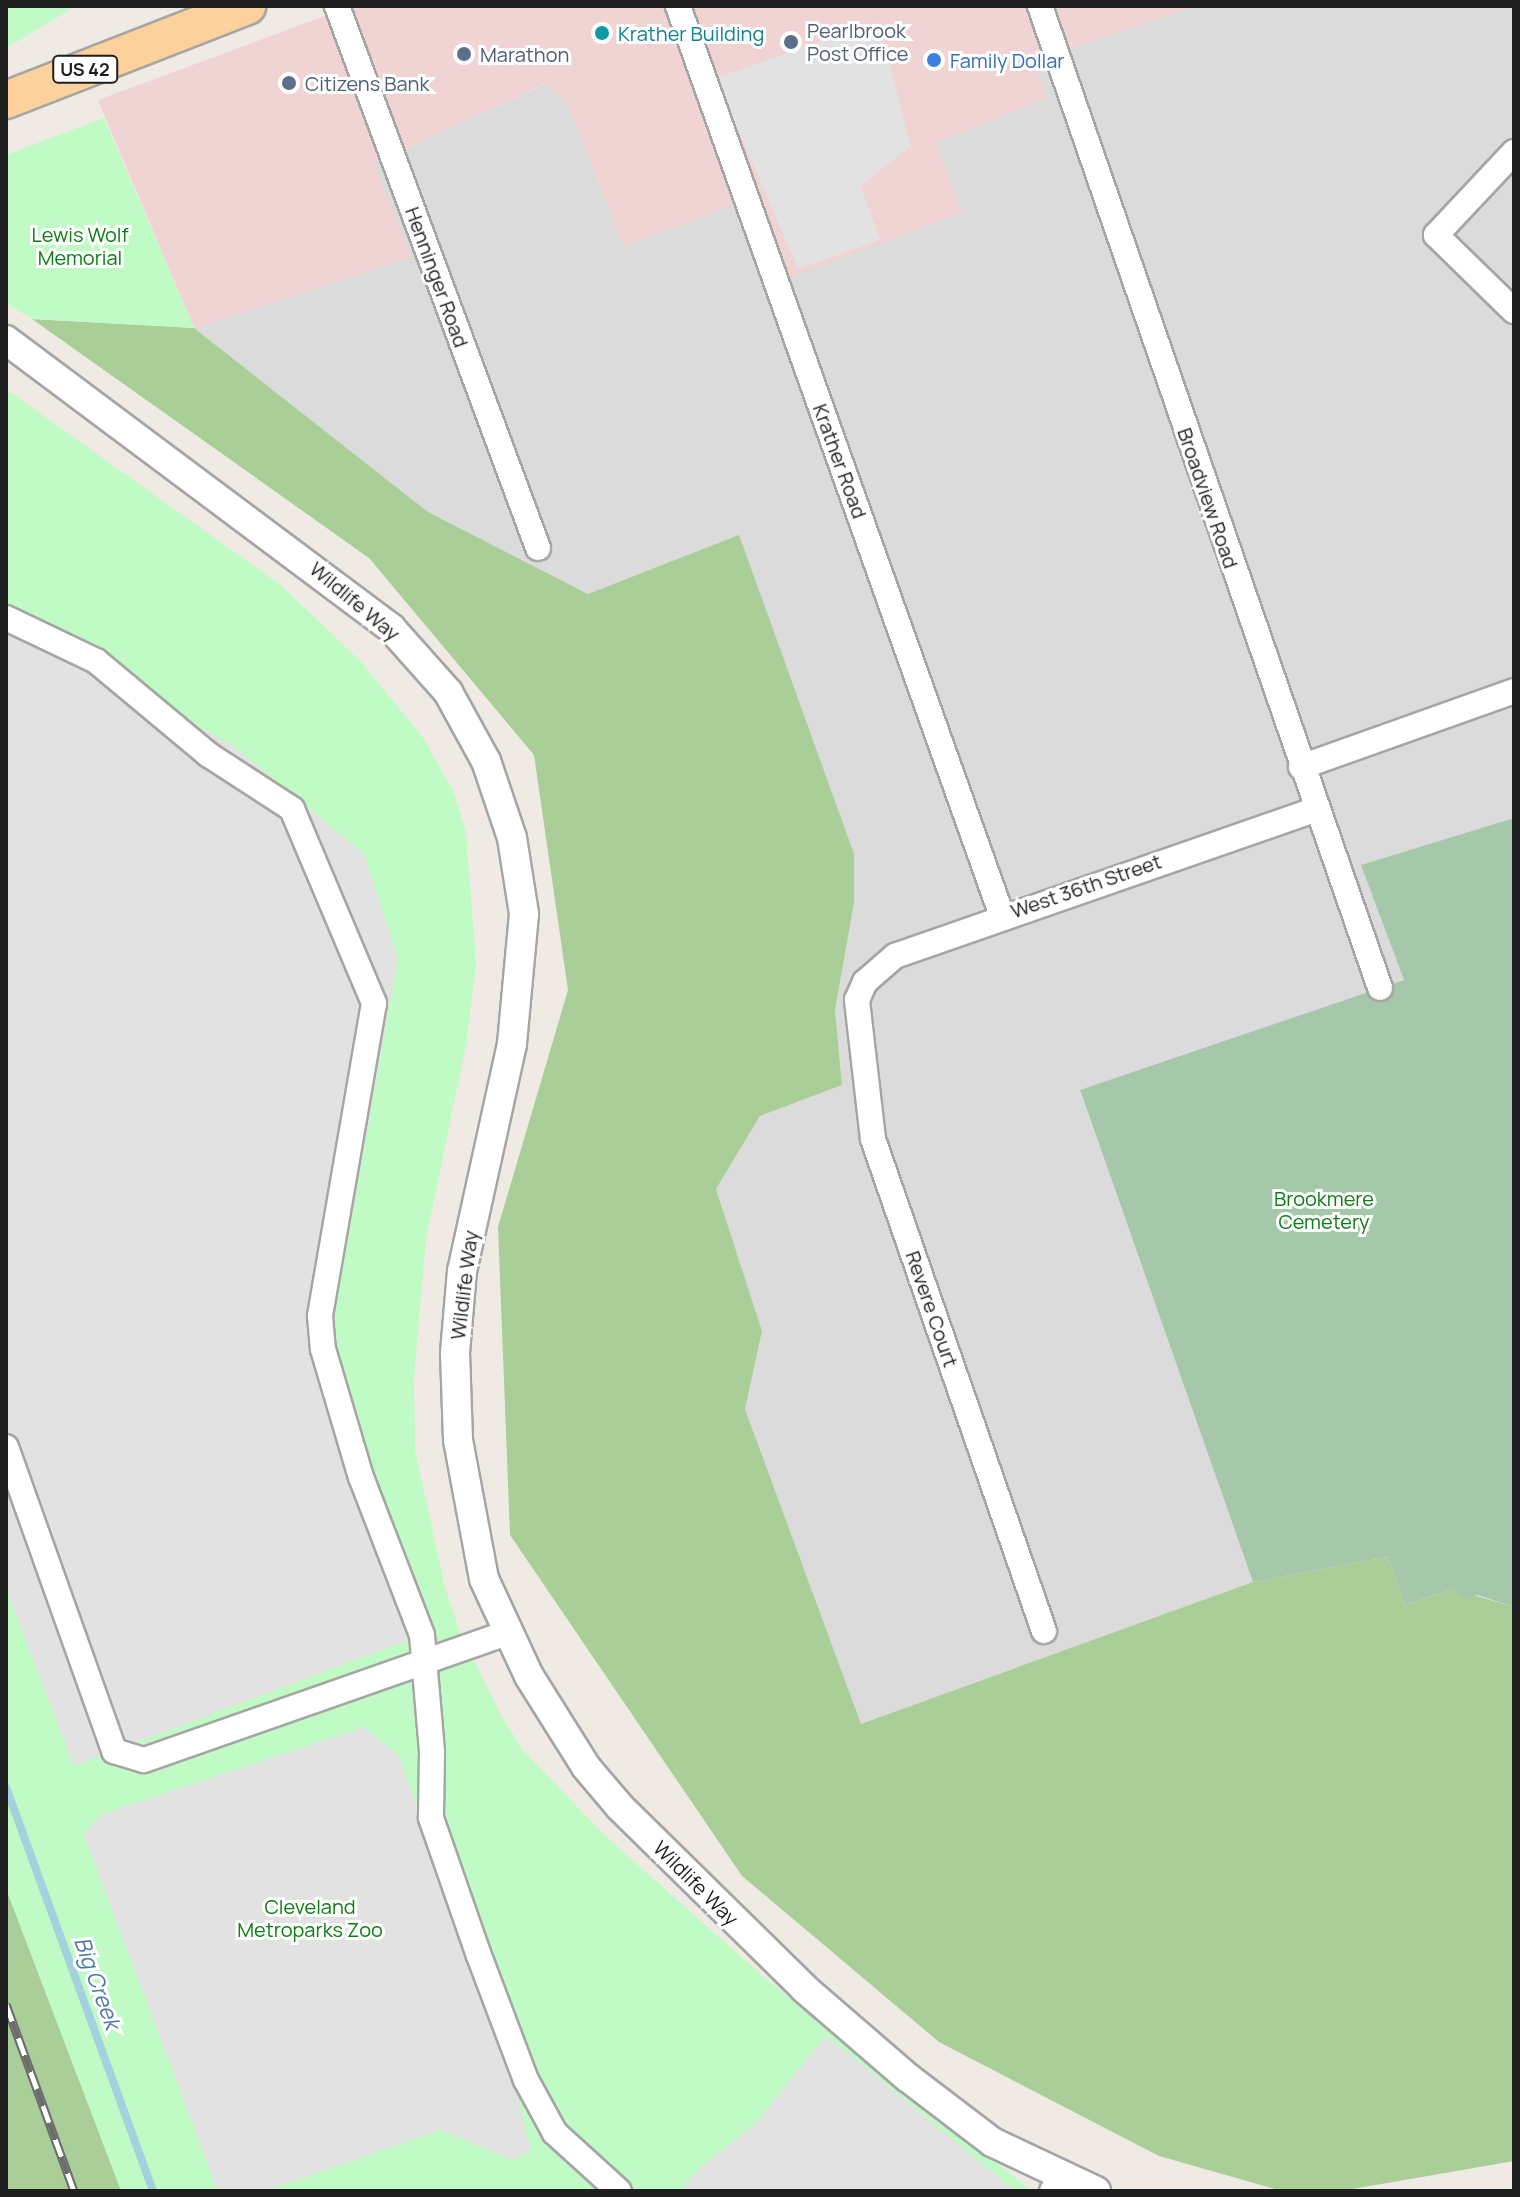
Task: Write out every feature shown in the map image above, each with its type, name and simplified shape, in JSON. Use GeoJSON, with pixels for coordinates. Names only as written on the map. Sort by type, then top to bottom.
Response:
{"type":"FeatureCollection","features":[{"type":"Feature","properties":{"kind":"main road","name":"US 42"},"geometry":{"type":"LineString","coordinates":[[6,100],[247,6]]}},
{"type":"Feature","properties":{"kind":"street","name":"Henninger Road"},"geometry":{"type":"LineString","coordinates":[[337,6],[538,548]]}},
{"type":"Feature","properties":{"kind":"street","name":"Krather Road"},"geometry":{"type":"LineString","coordinates":[[678,6],[1002,916]]}},
{"type":"Feature","properties":{"kind":"street","name":"Broadview Road"},"geometry":{"type":"LineString","coordinates":[[1040,6],[1380,988]]}},
{"type":"Feature","properties":{"kind":"street"},"geometry":{"type":"LineString","coordinates":[[1514,152],[1436,235],[1514,311]]}},
{"type":"Feature","properties":{"kind":"street","name":"Wildlife Way"},"geometry":{"type":"LineString","coordinates":[[6,340],[391,628],[448,692],[486,761],[512,838],[524,914],[522,982],[462,1271],[455,1353],[458,1440],[469,1516],[484,1579],[506,1633],[586,1767],[704,1893],[907,2077],[992,2142],[1056,2184],[1096,2191]]}},
{"type":"Feature","properties":{"kind":"street"},"geometry":{"type":"LineString","coordinates":[[6,618],[96,661],[209,755],[292,809],[374,1003],[320,1316],[323,1349],[361,1477],[422,1635],[432,1752],[431,1818],[492,1992],[526,2080],[555,2133],[619,2191]]}},
{"type":"Feature","properties":{"kind":"street"},"geometry":{"type":"LineString","coordinates":[[1301,767],[1514,691]]}},
{"type":"Feature","properties":{"kind":"street","name":"West 36th Street"},"geometry":{"type":"LineString","coordinates":[[865,982],[895,956],[1002,916],[1316,809]]}},
{"type":"Feature","properties":{"kind":"street","name":"Revere Court"},"geometry":{"type":"LineString","coordinates":[[865,982],[857,1000],[857,1028],[873,1139],[1044,1631]]}},
{"type":"Feature","properties":{"kind":"street"},"geometry":{"type":"LineString","coordinates":[[6,1447],[114,1751],[144,1760],[506,1633]]}},
{"type":"Feature","properties":{"kind":"shaded area"},"geometry":{"type":"Polygon","coordinates":[[[352,6],[1196,6],[1034,61],[1047,98],[936,143],[962,213],[790,277],[760,195],[624,246],[567,102],[544,84],[374,164],[411,257],[194,328],[98,100],[352,6]]]}},
{"type":"Feature","properties":{"kind":"shaded area"},"geometry":{"type":"Polygon","coordinates":[[[1196,6],[1514,6],[1514,818],[1362,865],[1404,980],[1080,1091],[1253,1582],[861,1725],[745,1409],[762,1331],[716,1189],[760,1116],[842,1085],[835,1010],[854,903],[739,536],[588,594],[428,512],[194,328],[410,257],[374,164],[545,84],[567,102],[624,246],[760,195],[790,276],[936,143],[1046,98],[1034,61],[1196,6]]]}},
{"type":"Feature","properties":{"kind":"shaded area"},"geometry":{"type":"Polygon","coordinates":[[[878,22],[911,146],[861,186],[880,240],[798,269],[716,78],[878,22]]]}},
{"type":"Feature","properties":{"kind":"shaded area"},"geometry":{"type":"Polygon","coordinates":[[[6,623],[232,745],[364,854],[398,959],[327,1356],[422,1635],[74,1766],[6,1588],[6,623]]]}},
{"type":"Feature","properties":{"kind":"shaded area"},"geometry":{"type":"Polygon","coordinates":[[[364,1727],[399,1756],[514,2080],[531,2151],[513,2160],[441,2130],[266,2191],[218,2191],[84,1835],[100,1815],[364,1727]]]}},
{"type":"Feature","properties":{"kind":"shaded area"},"geometry":{"type":"Polygon","coordinates":[[[826,2035],[1016,2191],[680,2191],[704,2164],[754,2125],[826,2035]]]}},
{"type":"Feature","properties":{"kind":"green space"},"geometry":{"type":"Polygon","coordinates":[[[6,6],[76,6],[6,48],[6,6]]]}},
{"type":"Feature","properties":{"kind":"green space","name":"Lewis Wolf Memorial"},"geometry":{"type":"Polygon","coordinates":[[[104,118],[194,328],[32,319],[6,303],[6,155],[104,118]]]}},
{"type":"Feature","properties":{"kind":"green space"},"geometry":{"type":"Polygon","coordinates":[[[32,319],[194,328],[428,512],[588,594],[739,535],[854,854],[854,903],[835,1010],[842,1085],[760,1116],[716,1189],[762,1331],[745,1409],[861,1724],[1253,1582],[1388,1557],[1405,1605],[1453,1589],[1514,1607],[1514,2161],[1341,2191],[1282,2191],[1159,2156],[939,2042],[742,1876],[510,1535],[498,1227],[568,990],[534,755],[369,558],[32,319]]]}},
{"type":"Feature","properties":{"kind":"green space","name":"Cleveland Metroparks Zoo"},"geometry":{"type":"Polygon","coordinates":[[[6,389],[282,586],[361,662],[422,736],[453,791],[466,832],[476,963],[467,1040],[426,1239],[414,1378],[415,1450],[445,1588],[461,1634],[501,1715],[522,1749],[602,1833],[764,1977],[1032,2191],[121,2191],[6,1889],[6,389]]]}},
{"type":"Feature","properties":{"kind":"green space","name":"Brookmere Cemetery"},"geometry":{"type":"Polygon","coordinates":[[[1514,818],[1514,1607],[1477,1595],[1466,1599],[1453,1589],[1405,1605],[1388,1557],[1253,1582],[1080,1090],[1404,980],[1361,865],[1514,818]]]}},
{"type":"Feature","properties":{"kind":"green space"},"geometry":{"type":"Polygon","coordinates":[[[6,1787],[153,2191],[6,2191],[6,1787]]]}},
{"type":"Feature","properties":{"kind":"waterway","name":"Big Creek"},"geometry":{"type":"LineString","coordinates":[[6,1787],[153,2191]]}},
{"type":"Feature","properties":{"kind":"railway"},"geometry":{"type":"LineString","coordinates":[[6,2004],[74,2191]]}},
{"type":"Feature","properties":{"kind":"place","name":"Krather Building"},"geometry":{"type":"Point","coordinates":[602,33]}},
{"type":"Feature","properties":{"kind":"place","name":"Pearlbrook Post Office"},"geometry":{"type":"Point","coordinates":[791,42]}},
{"type":"Feature","properties":{"kind":"place","name":"Marathon"},"geometry":{"type":"Point","coordinates":[464,54]}},
{"type":"Feature","properties":{"kind":"place","name":"Family Dollar"},"geometry":{"type":"Point","coordinates":[934,60]}},
{"type":"Feature","properties":{"kind":"place","name":"Citizens Bank"},"geometry":{"type":"Point","coordinates":[289,83]}}]}
